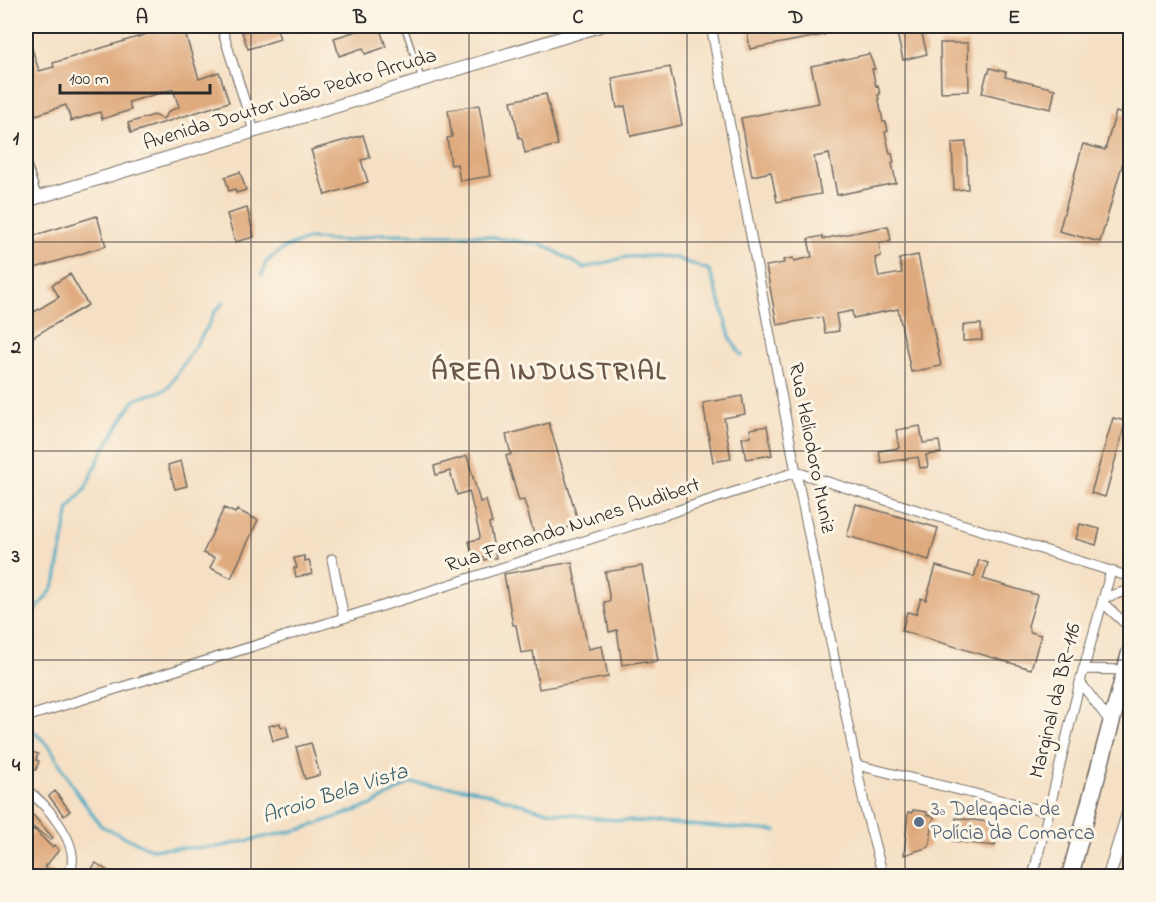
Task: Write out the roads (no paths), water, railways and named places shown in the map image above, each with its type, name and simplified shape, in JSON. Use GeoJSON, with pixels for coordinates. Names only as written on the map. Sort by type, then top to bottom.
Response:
{"type":"FeatureCollection","features":[{"type":"Feature","properties":{"kind":"highway"},"geometry":{"type":"LineString","coordinates":[[1070,876],[1128,662]]}},
{"type":"Feature","properties":{"kind":"main road","name":"Avenida Doutor João Pedro Arruda"},"geometry":{"type":"LineString","coordinates":[[26,201],[600,26]]}},
{"type":"Feature","properties":{"kind":"main road"},"geometry":{"type":"LineString","coordinates":[[1109,876],[1131,807]]}},
{"type":"Feature","properties":{"kind":"street"},"geometry":{"type":"LineString","coordinates":[[221,26],[254,131]]}},
{"type":"Feature","properties":{"kind":"street","name":"Rua Heliodoro Muniz"},"geometry":{"type":"LineString","coordinates":[[711,26],[796,472],[856,765],[883,876]]}},
{"type":"Feature","properties":{"kind":"street"},"geometry":{"type":"LineString","coordinates":[[796,472],[1131,577]]}},
{"type":"Feature","properties":{"kind":"street","name":"Rua Fernando Nunes Audibert"},"geometry":{"type":"LineString","coordinates":[[26,717],[344,618],[796,472]]}},
{"type":"Feature","properties":{"kind":"street"},"geometry":{"type":"LineString","coordinates":[[332,559],[344,618]]}},
{"type":"Feature","properties":{"kind":"street","name":"Marginal da BR-116"},"geometry":{"type":"LineString","coordinates":[[1034,876],[1083,669],[1111,571]]}},
{"type":"Feature","properties":{"kind":"street"},"geometry":{"type":"LineString","coordinates":[[1131,590],[1102,600],[1131,628]]}},
{"type":"Feature","properties":{"kind":"street"},"geometry":{"type":"LineString","coordinates":[[1083,669],[1128,662]]}},
{"type":"Feature","properties":{"kind":"street"},"geometry":{"type":"LineString","coordinates":[[1080,682],[1111,724]]}},
{"type":"Feature","properties":{"kind":"street"},"geometry":{"type":"LineString","coordinates":[[856,765],[1049,812]]}},
{"type":"Feature","properties":{"kind":"street"},"geometry":{"type":"LineString","coordinates":[[26,790],[34,795],[54,817],[66,836],[72,853],[72,865],[66,876]]}},
{"type":"Feature","properties":{"kind":"lane"},"geometry":{"type":"LineString","coordinates":[[404,26],[422,80]]}},
{"type":"Feature","properties":{"kind":"lane"},"geometry":{"type":"LineString","coordinates":[[26,157],[39,197]]}},
{"type":"Feature","properties":{"kind":"lane"},"geometry":{"type":"LineString","coordinates":[[1117,852],[1131,854]]}},
{"type":"Feature","properties":{"kind":"waterway"},"geometry":{"type":"LineString","coordinates":[[262,275],[266,262],[284,248],[309,239],[346,241],[381,234],[477,235],[544,245],[584,268],[627,257],[672,257],[709,270],[731,340],[742,356]]}},
{"type":"Feature","properties":{"kind":"waterway"},"geometry":{"type":"LineString","coordinates":[[26,622],[51,591],[56,580],[69,508],[85,489],[102,452],[133,402],[168,388],[214,313],[224,302]]}},
{"type":"Feature","properties":{"kind":"waterway","name":"Arroio Bela Vista"},"geometry":{"type":"LineString","coordinates":[[28,726],[50,747],[75,790],[101,826],[151,849],[218,847],[302,829],[372,805],[410,783],[472,789],[541,810],[603,819],[776,831]]}},
{"type":"Feature","properties":{"kind":"place","name":"3ª Delegacia de Polícia da Comarca"},"geometry":{"type":"Point","coordinates":[919,822]}},
{"type":"Feature","properties":{"kind":"district","name":"ÁREA INDUSTRIAL"},"geometry":{"type":"Point","coordinates":[549,372]}}]}
